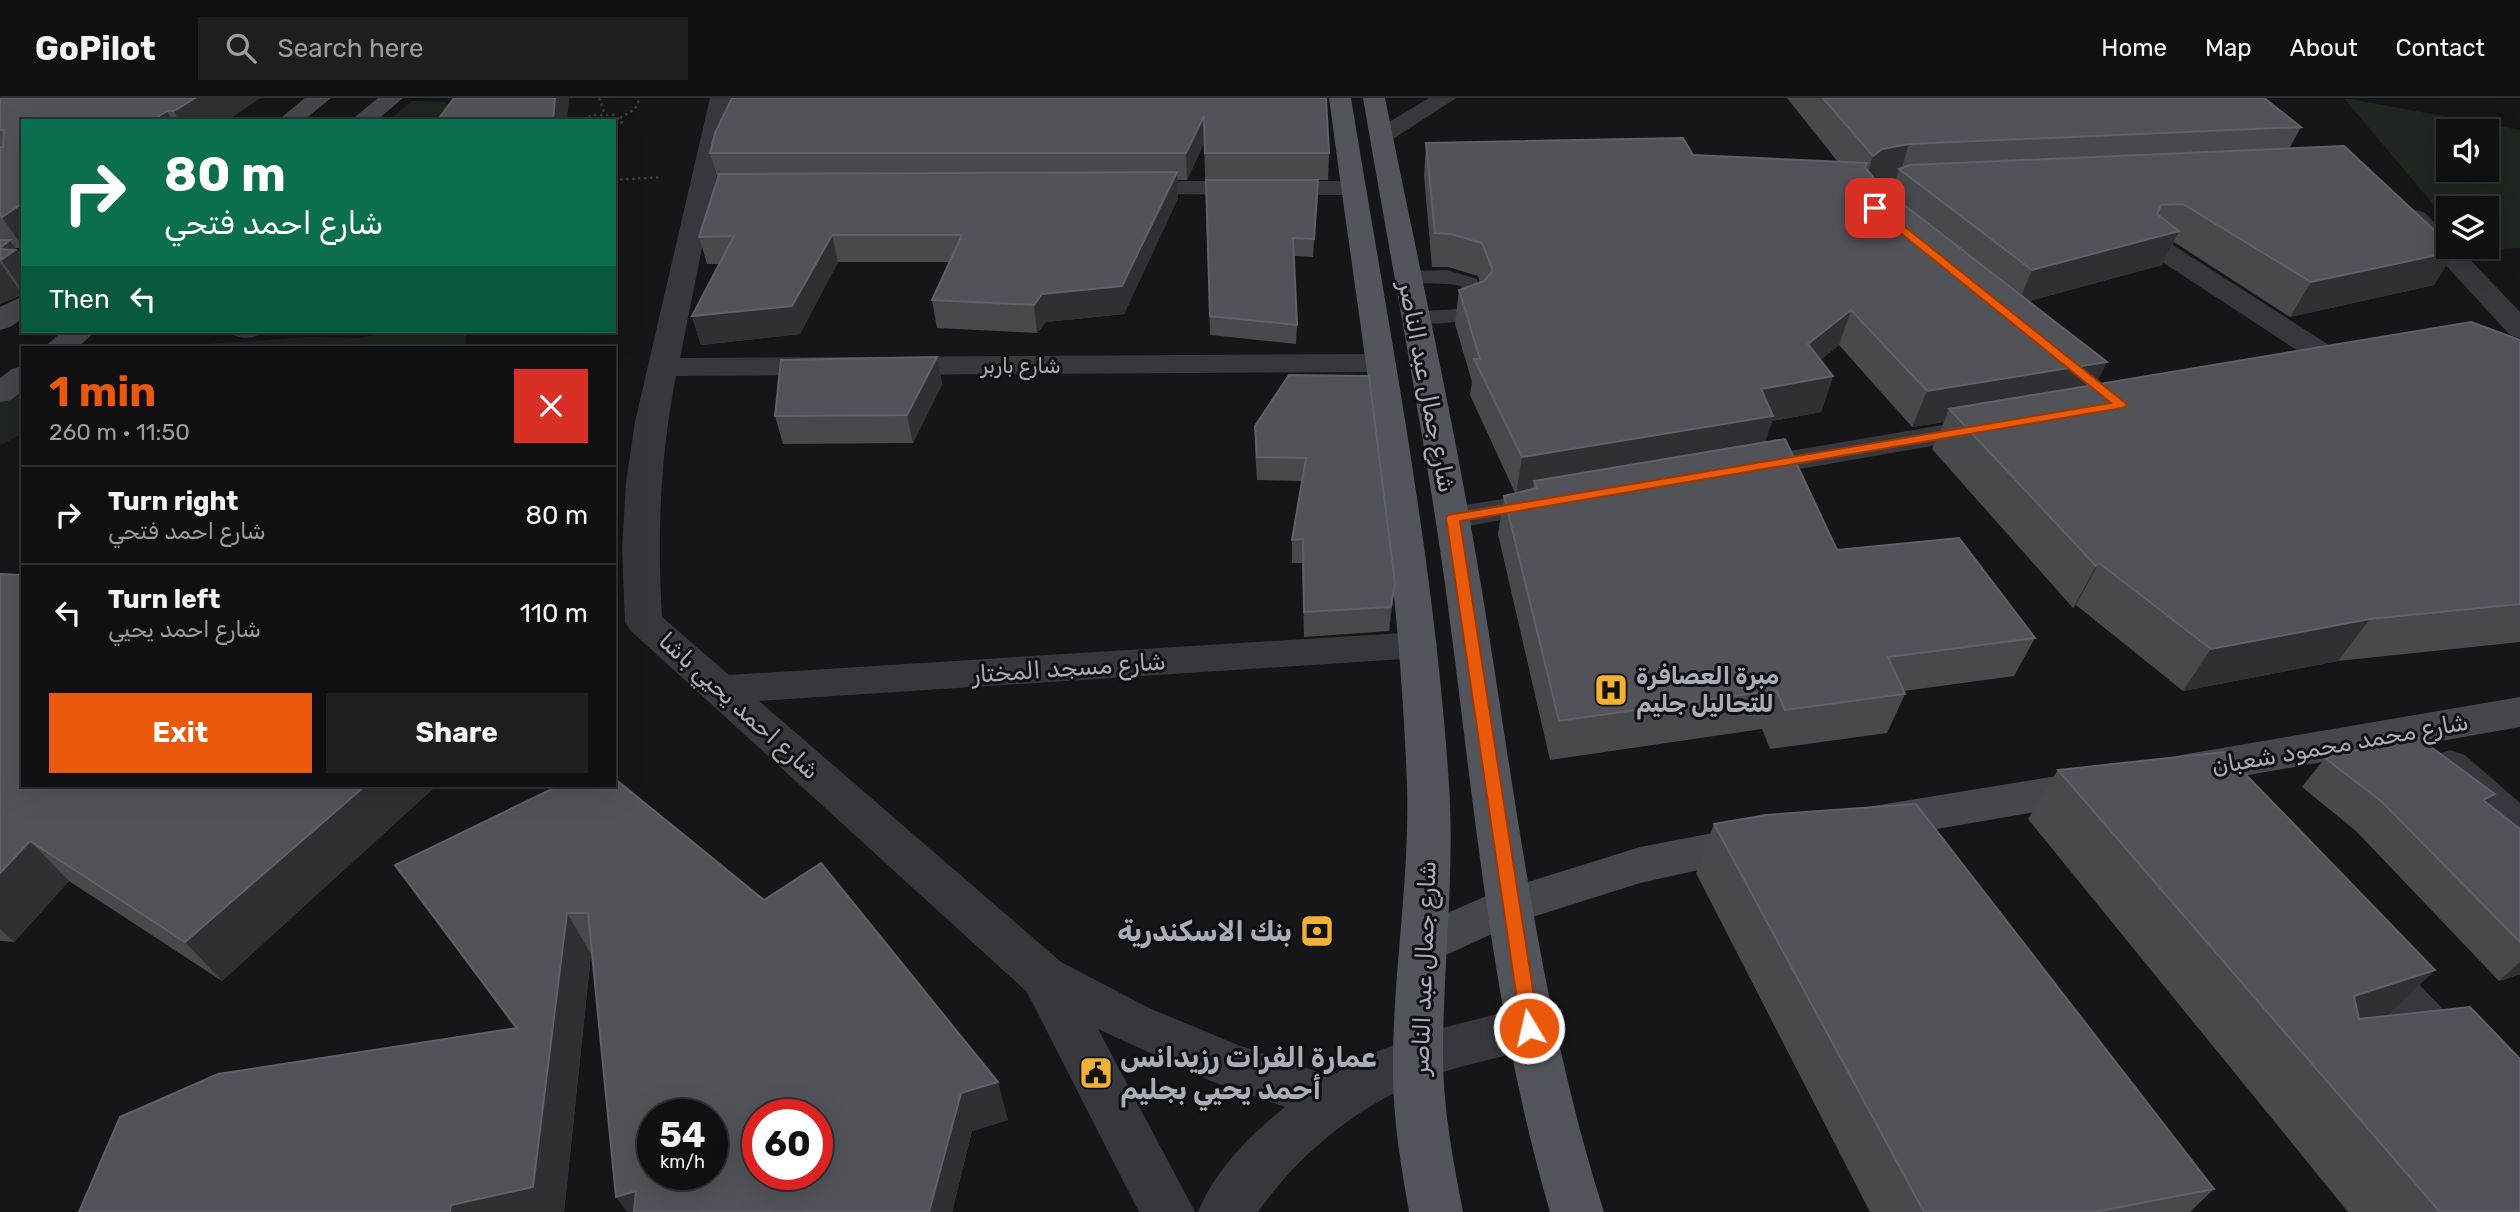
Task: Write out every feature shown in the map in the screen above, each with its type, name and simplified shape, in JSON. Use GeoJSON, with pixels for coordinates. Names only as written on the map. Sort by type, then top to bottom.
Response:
{"type":"FeatureCollection","features":[{"type":"Feature","properties":{"kind":"main road","name":"شارع جمال عبد الناصر"},"geometry":{"type":"LineString","coordinates":[[1340,98],[1418,646],[1428,790],[1426,944],[1418,1057],[1426,1157],[1436,1212]]}},
{"type":"Feature","properties":{"kind":"main road","name":"شارع جمال عبد الناصر"},"geometry":{"type":"LineString","coordinates":[[1374,98],[1453,518],[1529,1028],[1550,1122],[1577,1212]]}},
{"type":"Feature","properties":{"kind":"street"},"geometry":{"type":"LineString","coordinates":[[291,119],[320,98]]}},
{"type":"Feature","properties":{"kind":"street"},"geometry":{"type":"LineString","coordinates":[[364,119],[392,98]]}},
{"type":"Feature","properties":{"kind":"street","name":"شارع احمد يحيي باشا"},"geometry":{"type":"LineString","coordinates":[[720,98],[714,191],[651,422],[643,482],[640,549],[629,620],[720,690],[1044,976],[1132,1023],[1204,1055],[1334,1101]]}},
{"type":"Feature","properties":{"kind":"street"},"geometry":{"type":"LineString","coordinates":[[1382,136],[1445,98]]}},
{"type":"Feature","properties":{"kind":"street"},"geometry":{"type":"LineString","coordinates":[[1103,189],[1353,188]]}},
{"type":"Feature","properties":{"kind":"street"},"geometry":{"type":"LineString","coordinates":[[2398,199],[2511,336]]}},
{"type":"Feature","properties":{"kind":"street"},"geometry":{"type":"LineString","coordinates":[[2156,246],[2356,365],[2301,374]]}},
{"type":"Feature","properties":{"kind":"street"},"geometry":{"type":"LineString","coordinates":[[0,321],[21,305]]}},
{"type":"Feature","properties":{"kind":"street"},"geometry":{"type":"LineString","coordinates":[[61,346],[78,333]]}},
{"type":"Feature","properties":{"kind":"street","name":"شارع باربر"},"geometry":{"type":"LineString","coordinates":[[664,367],[1379,363]]}},
{"type":"Feature","properties":{"kind":"street"},"geometry":{"type":"LineString","coordinates":[[0,393],[21,377]]}},
{"type":"Feature","properties":{"kind":"street"},"geometry":{"type":"LineString","coordinates":[[1712,474],[2013,423]]}},
{"type":"Feature","properties":{"kind":"street"},"geometry":{"type":"LineString","coordinates":[[1453,518],[1576,498]]}},
{"type":"Feature","properties":{"kind":"street","name":"شارع مسجد المختار"},"geometry":{"type":"LineString","coordinates":[[720,690],[1418,646]]}},
{"type":"Feature","properties":{"kind":"street","name":"شارع محمد محمود شعبان"},"geometry":{"type":"LineString","coordinates":[[1829,830],[2520,712]]}},
{"type":"Feature","properties":{"kind":"street"},"geometry":{"type":"LineString","coordinates":[[2412,732],[2520,828]]}},
{"type":"Feature","properties":{"kind":"street"},"geometry":{"type":"LineString","coordinates":[[2156,775],[2226,810]]}},
{"type":"Feature","properties":{"kind":"street"},"geometry":{"type":"LineString","coordinates":[[1426,944],[1509,906],[1640,865],[1788,837]]}},
{"type":"Feature","properties":{"kind":"street"},"geometry":{"type":"LineString","coordinates":[[2340,933],[2520,1126]]}},
{"type":"Feature","properties":{"kind":"street","name":"شارع احمد يحيي باشا"},"geometry":{"type":"LineString","coordinates":[[1044,976],[1168,1212]]}},
{"type":"Feature","properties":{"kind":"street"},"geometry":{"type":"LineString","coordinates":[[1225,1212],[1249,1174],[1290,1133],[1334,1101],[1418,1057],[1473,1039],[1529,1028]]}},
{"type":"Feature","properties":{"kind":"lane"},"geometry":{"type":"LineString","coordinates":[[1406,277],[1461,278],[1470,283],[1476,306],[1464,315],[1413,316]]}},
{"type":"Feature","properties":{"kind":"path"},"geometry":{"type":"LineString","coordinates":[[599,98],[605,114]]}},
{"type":"Feature","properties":{"kind":"path"},"geometry":{"type":"LineString","coordinates":[[585,119],[605,114],[620,118],[635,109],[640,98]]}},
{"type":"Feature","properties":{"kind":"path"},"geometry":{"type":"LineString","coordinates":[[616,127],[622,122],[620,118]]}},
{"type":"Feature","properties":{"kind":"shaded area"},"geometry":{"type":"Polygon","coordinates":[[[2344,98],[2460,119],[2436,119],[2436,182],[2499,182],[2499,126],[2520,130],[2520,248],[2499,249],[2499,196],[2436,196],[2436,208],[2344,98]]]}},
{"type":"Feature","properties":{"kind":"shaded area"},"geometry":{"type":"Polygon","coordinates":[[[412,101],[445,102],[450,106],[437,119],[390,119],[412,101]]]}},
{"type":"Feature","properties":{"kind":"shaded area"},"geometry":{"type":"Polygon","coordinates":[[[389,333],[466,334],[466,346],[180,346],[310,337],[358,338],[389,333]]]}},
{"type":"Feature","properties":{"kind":"shaded area"},"geometry":{"type":"Polygon","coordinates":[[[21,379],[21,434],[0,446],[0,395],[21,379]]]}},
{"type":"Feature","properties":{"kind":"building"},"geometry":{"type":"Polygon","coordinates":[[[0,98],[195,98],[154,119],[21,119],[21,204],[2,217],[0,147],[3,147],[4,130],[0,130],[0,98]]]}},
{"type":"Feature","properties":{"kind":"building"},"geometry":{"type":"Polygon","coordinates":[[[454,98],[555,98],[553,119],[438,119],[454,98]]]}},
{"type":"Feature","properties":{"kind":"building"},"geometry":{"type":"Polygon","coordinates":[[[732,98],[1326,98],[1329,153],[1205,153],[1204,116],[1186,153],[710,153],[715,133],[732,98]]]}},
{"type":"Feature","properties":{"kind":"building"},"geometry":{"type":"Polygon","coordinates":[[[1823,98],[2264,98],[2301,127],[1909,144],[1882,149],[1873,156],[1823,98]]]}},
{"type":"Feature","properties":{"kind":"building"},"geometry":{"type":"Polygon","coordinates":[[[1683,138],[1693,155],[1867,163],[1865,167],[1881,187],[2107,362],[1927,391],[1851,310],[1808,344],[1833,376],[1761,389],[1773,416],[1522,457],[1474,359],[1480,359],[1459,290],[1484,281],[1493,271],[1482,243],[1451,234],[1435,233],[1426,143],[1683,138]]]}},
{"type":"Feature","properties":{"kind":"building"},"geometry":{"type":"Polygon","coordinates":[[[2344,146],[2436,232],[2436,255],[2311,282],[2183,204],[2161,205],[2157,214],[2179,231],[2032,270],[1899,169],[1910,165],[2344,146]]]}},
{"type":"Feature","properties":{"kind":"building"},"geometry":{"type":"Polygon","coordinates":[[[1177,172],[1122,286],[1042,294],[1034,305],[932,300],[962,235],[832,235],[792,306],[692,316],[734,236],[699,237],[719,174],[1177,172]]]}},
{"type":"Feature","properties":{"kind":"building"},"geometry":{"type":"Polygon","coordinates":[[[1206,180],[1318,180],[1314,239],[1293,238],[1297,325],[1210,316],[1206,180]]]}},
{"type":"Feature","properties":{"kind":"building"},"geometry":{"type":"Polygon","coordinates":[[[0,240],[10,240],[0,248],[0,240]]]}},
{"type":"Feature","properties":{"kind":"building"},"geometry":{"type":"Polygon","coordinates":[[[0,249],[15,250],[1,260],[0,249]]]}},
{"type":"Feature","properties":{"kind":"building"},"geometry":{"type":"Polygon","coordinates":[[[2471,322],[2520,340],[2520,604],[2370,619],[2211,649],[2099,563],[2096,566],[1949,409],[2471,322]]]}},
{"type":"Feature","properties":{"kind":"building"},"geometry":{"type":"Polygon","coordinates":[[[937,357],[907,415],[775,416],[781,360],[937,357]]]}},
{"type":"Feature","properties":{"kind":"building"},"geometry":{"type":"Polygon","coordinates":[[[1289,375],[1369,376],[1395,583],[1391,607],[1304,612],[1303,539],[1292,540],[1306,458],[1257,457],[1255,426],[1289,375]]]}},
{"type":"Feature","properties":{"kind":"building"},"geometry":{"type":"Polygon","coordinates":[[[1785,439],[1837,550],[1959,538],[2035,638],[1888,657],[1905,694],[1785,710],[1776,690],[1559,721],[1504,496],[1537,488],[1534,481],[1785,439]]]}},
{"type":"Feature","properties":{"kind":"building"},"geometry":{"type":"Polygon","coordinates":[[[0,574],[21,575],[21,787],[364,787],[185,942],[30,841],[0,873],[0,574]]]}},
{"type":"Feature","properties":{"kind":"building"},"geometry":{"type":"Polygon","coordinates":[[[2416,736],[2495,794],[2483,800],[2520,829],[2520,942],[2382,802],[2325,758],[2416,736]]]}},
{"type":"Feature","properties":{"kind":"building"},"geometry":{"type":"Polygon","coordinates":[[[2224,752],[2435,970],[2354,996],[2359,1019],[2470,1007],[2520,1059],[2520,1212],[2440,1212],[2058,770],[2224,752]]]}},
{"type":"Feature","properties":{"kind":"building"},"geometry":{"type":"Polygon","coordinates":[[[616,780],[764,900],[821,863],[998,1082],[961,1093],[929,1212],[634,1212],[636,1191],[616,1197],[588,913],[567,913],[533,1187],[451,1205],[450,1212],[79,1212],[120,1117],[218,1074],[517,1028],[395,865],[556,787],[616,787],[616,780]]]}},
{"type":"Feature","properties":{"kind":"building"},"geometry":{"type":"Polygon","coordinates":[[[1916,804],[2214,1189],[2094,1212],[1924,1212],[1714,824],[1766,815],[1916,804]]]}},
{"type":"Feature","properties":{"kind":"place","name":"مبرة العصافرة للتحاليل جليم"},"geometry":{"type":"Point","coordinates":[1611,690]}},
{"type":"Feature","properties":{"kind":"place","name":"بنك الاسكندرية"},"geometry":{"type":"Point","coordinates":[1317,931]}},
{"type":"Feature","properties":{"kind":"place","name":"عمارة الفرات رزيدانس أحمد يحيي بجليم"},"geometry":{"type":"Point","coordinates":[1096,1073]}},
{"type":"Feature","properties":{"kind":"route"},"geometry":{"type":"LineString","coordinates":[[1529,1028],[1453,518],[2122,405],[1875,208]]}}]}
